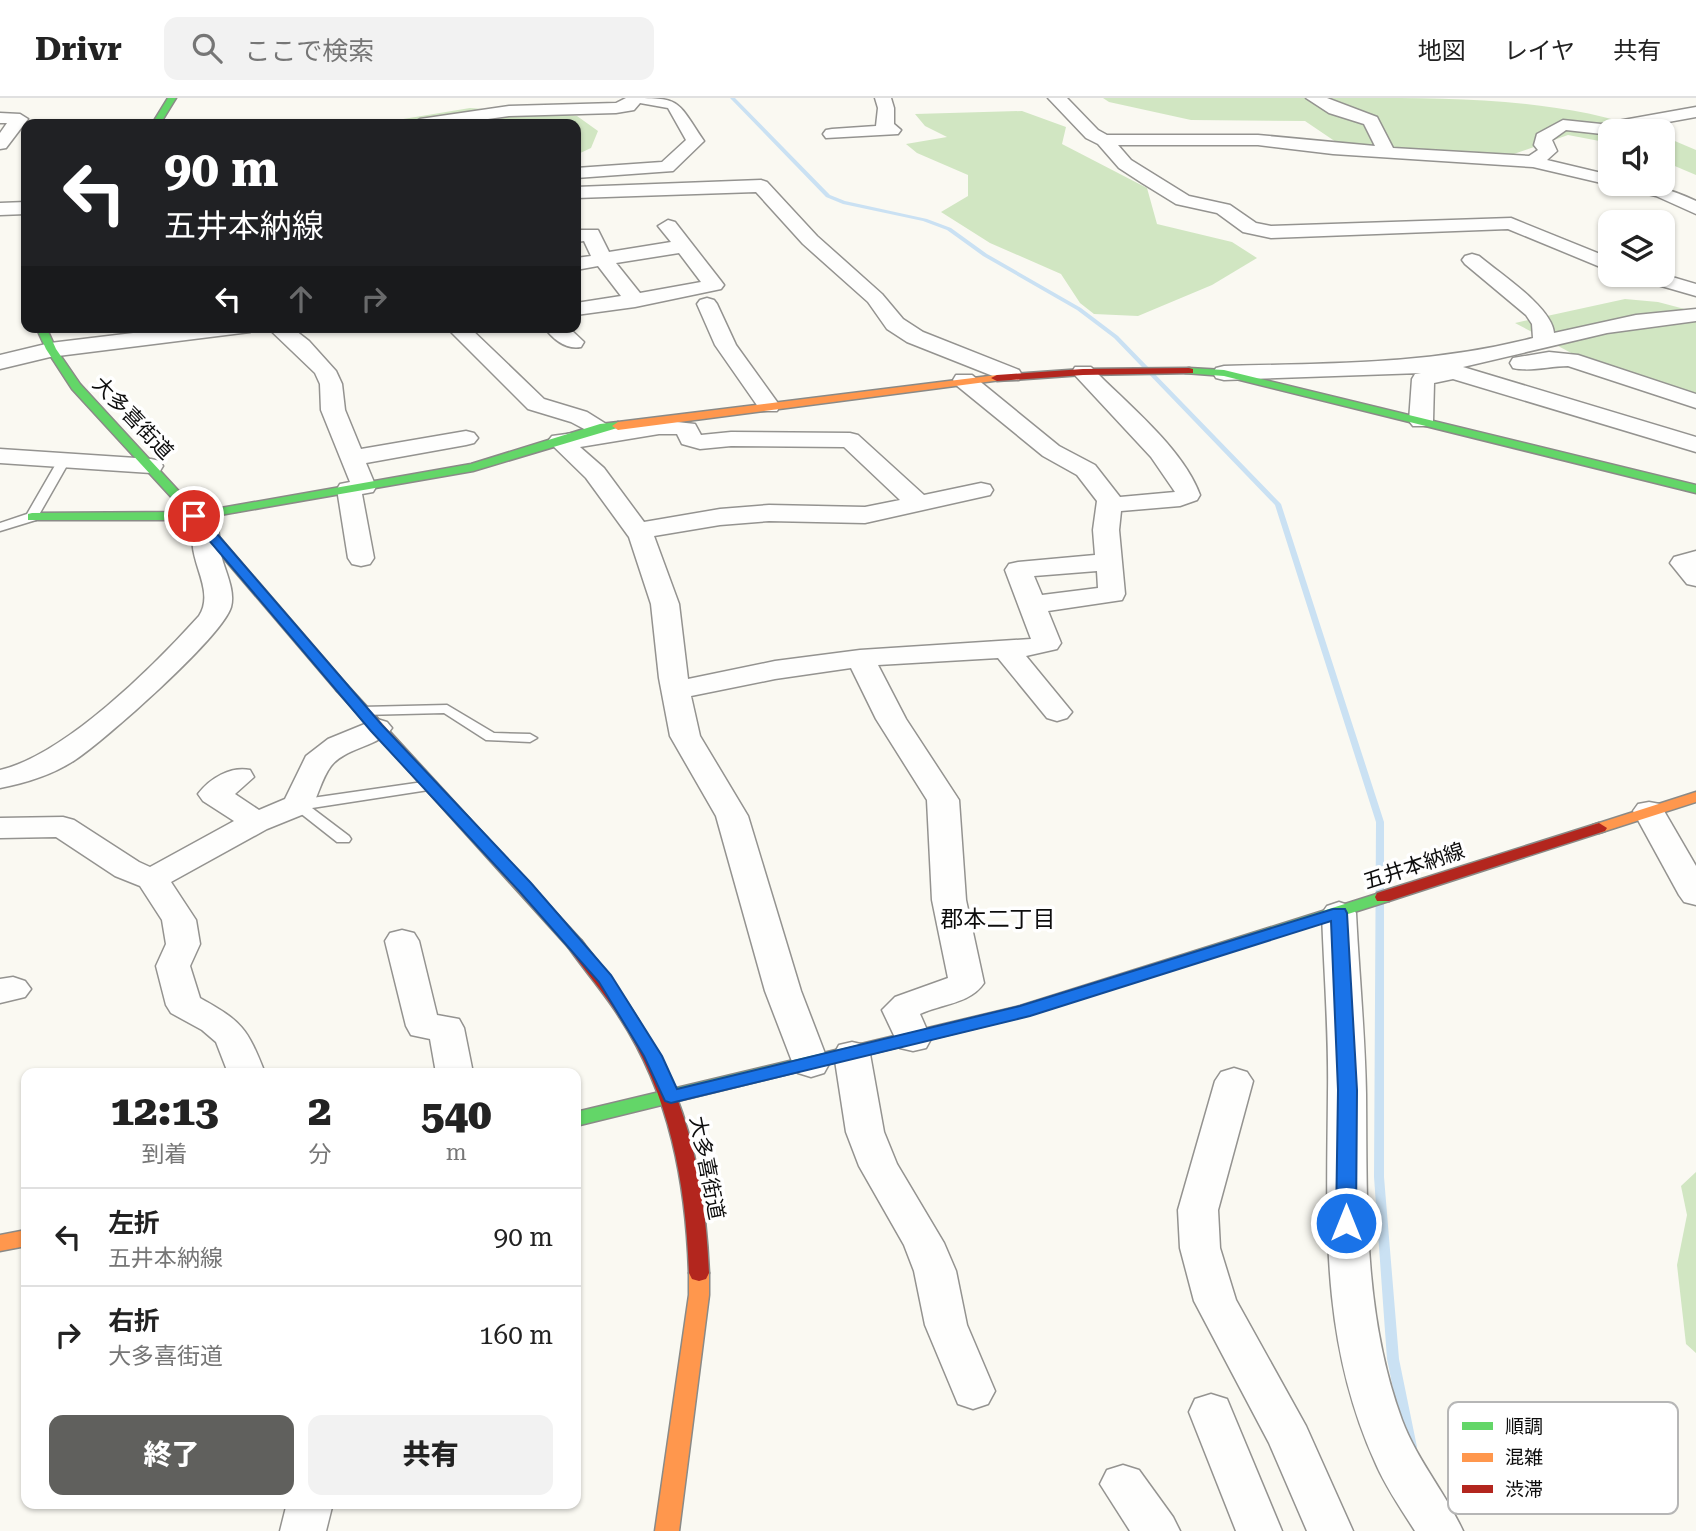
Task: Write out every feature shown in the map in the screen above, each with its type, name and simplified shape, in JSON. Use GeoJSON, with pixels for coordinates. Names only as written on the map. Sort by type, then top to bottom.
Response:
{"type":"FeatureCollection","features":[{"type":"Feature","properties":{"kind":"main road"},"geometry":{"type":"LineString","coordinates":[[159,119],[172,98]]}},
{"type":"Feature","properties":{"kind":"main road","name":"大多喜街道"},"geometry":{"type":"LineString","coordinates":[[43,333],[50,350],[69,381],[151,466],[369,720],[605,979],[653,1056],[671,1097],[692,1185],[699,1239],[699,1296],[667,1531]]}},
{"type":"Feature","properties":{"kind":"main road"},"geometry":{"type":"LineString","coordinates":[[32,517],[201,523],[357,488],[473,467],[562,442],[600,428],[964,380],[1083,372],[1224,373],[1696,488]]}},
{"type":"Feature","properties":{"kind":"main road","name":"五井本納線"},"geometry":{"type":"LineString","coordinates":[[581,1118],[1023,1012],[1696,797]]}},
{"type":"Feature","properties":{"kind":"main road"},"geometry":{"type":"LineString","coordinates":[[0,1243],[21,1239]]}},
{"type":"Feature","properties":{"kind":"street"},"geometry":{"type":"LineString","coordinates":[[454,119],[509,111],[616,108],[628,106],[634,98],[661,100],[674,105],[695,141],[667,167],[581,173]]}},
{"type":"Feature","properties":{"kind":"street"},"geometry":{"type":"LineString","coordinates":[[832,134],[892,130],[885,126],[887,108],[883,98]]}},
{"type":"Feature","properties":{"kind":"street"},"geometry":{"type":"LineString","coordinates":[[1056,98],[1093,134],[1104,140],[1125,164],[1183,200],[1223,209],[1250,228],[1259,231],[1499,223],[1511,225],[1598,260]]}},
{"type":"Feature","properties":{"kind":"street"},"geometry":{"type":"LineString","coordinates":[[1314,98],[1335,109],[1371,121],[1386,152]]}},
{"type":"Feature","properties":{"kind":"street"},"geometry":{"type":"LineString","coordinates":[[1666,100],[1696,110]]}},
{"type":"Feature","properties":{"kind":"street"},"geometry":{"type":"LineString","coordinates":[[1533,162],[1548,150],[1543,145],[1543,138],[1563,125],[1609,128],[1696,110]]}},
{"type":"Feature","properties":{"kind":"street"},"geometry":{"type":"LineString","coordinates":[[0,118],[20,119],[4,148]]}},
{"type":"Feature","properties":{"kind":"street"},"geometry":{"type":"LineString","coordinates":[[1104,140],[1258,140],[1533,162],[1598,177]]}},
{"type":"Feature","properties":{"kind":"street"},"geometry":{"type":"LineString","coordinates":[[581,192],[761,186],[810,240],[875,298],[895,324],[915,337],[1011,375]]}},
{"type":"Feature","properties":{"kind":"street"},"geometry":{"type":"LineString","coordinates":[[1675,190],[1696,186]]}},
{"type":"Feature","properties":{"kind":"street"},"geometry":{"type":"LineString","coordinates":[[1670,196],[1696,208]]}},
{"type":"Feature","properties":{"kind":"street"},"geometry":{"type":"LineString","coordinates":[[0,209],[21,208]]}},
{"type":"Feature","properties":{"kind":"street"},"geometry":{"type":"LineString","coordinates":[[581,308],[635,301],[713,285],[668,226]]}},
{"type":"Feature","properties":{"kind":"street"},"geometry":{"type":"LineString","coordinates":[[581,235],[591,234],[603,260],[635,301]]}},
{"type":"Feature","properties":{"kind":"street"},"geometry":{"type":"LineString","coordinates":[[581,263],[684,246]]}},
{"type":"Feature","properties":{"kind":"street"},"geometry":{"type":"LineString","coordinates":[[1472,260],[1533,311],[1543,324],[1544,342]]}},
{"type":"Feature","properties":{"kind":"street"},"geometry":{"type":"LineString","coordinates":[[1675,283],[1696,289]]}},
{"type":"Feature","properties":{"kind":"street"},"geometry":{"type":"LineString","coordinates":[[707,304],[716,331],[728,352],[769,406]]}},
{"type":"Feature","properties":{"kind":"street"},"geometry":{"type":"LineString","coordinates":[[1224,373],[1390,367],[1456,361],[1656,316],[1696,315]]}},
{"type":"Feature","properties":{"kind":"street"},"geometry":{"type":"LineString","coordinates":[[0,362],[50,350],[192,333]]}},
{"type":"Feature","properties":{"kind":"street"},"geometry":{"type":"LineString","coordinates":[[285,333],[325,371],[331,384],[333,410],[353,458],[361,558]]}},
{"type":"Feature","properties":{"kind":"street"},"geometry":{"type":"LineString","coordinates":[[462,333],[536,404],[579,417],[600,428]]}},
{"type":"Feature","properties":{"kind":"street"},"geometry":{"type":"LineString","coordinates":[[562,333],[573,342]]}},
{"type":"Feature","properties":{"kind":"street"},"geometry":{"type":"LineString","coordinates":[[1421,421],[1423,379],[1452,372],[1549,359],[1570,360],[1696,401]]}},
{"type":"Feature","properties":{"kind":"street"},"geometry":{"type":"LineString","coordinates":[[1083,372],[1168,462],[1187,486],[1188,495],[1180,499],[1109,505]]}},
{"type":"Feature","properties":{"kind":"street"},"geometry":{"type":"LineString","coordinates":[[1452,372],[1696,446]]}},
{"type":"Feature","properties":{"kind":"street"},"geometry":{"type":"LineString","coordinates":[[964,380],[1051,451],[1086,470],[1110,500],[1106,530],[1112,594],[1031,606]]}},
{"type":"Feature","properties":{"kind":"street"},"geometry":{"type":"LineString","coordinates":[[562,442],[679,427],[687,429],[690,439],[700,442],[730,439],[850,440],[918,503]]}},
{"type":"Feature","properties":{"kind":"street"},"geometry":{"type":"LineString","coordinates":[[353,458],[466,438]]}},
{"type":"Feature","properties":{"kind":"street"},"geometry":{"type":"LineString","coordinates":[[562,442],[595,473],[642,537],[665,604],[685,736],[732,816],[783,991],[811,1064]]}},
{"type":"Feature","properties":{"kind":"street"},"geometry":{"type":"LineString","coordinates":[[0,456],[151,466]]}},
{"type":"Feature","properties":{"kind":"street"},"geometry":{"type":"LineString","coordinates":[[637,531],[720,517],[769,513],[865,515],[981,490]]}},
{"type":"Feature","properties":{"kind":"street"},"geometry":{"type":"LineString","coordinates":[[0,779],[32,770],[65,752],[195,641],[217,611],[218,603],[201,523]]}},
{"type":"Feature","properties":{"kind":"street"},"geometry":{"type":"LineString","coordinates":[[1696,559],[1683,563],[1696,578]]}},
{"type":"Feature","properties":{"kind":"street"},"geometry":{"type":"LineString","coordinates":[[676,690],[775,670],[860,658],[1006,649],[1047,643],[1018,570],[1108,562]]}},
{"type":"Feature","properties":{"kind":"street"},"geometry":{"type":"LineString","coordinates":[[1006,649],[1057,712]]}},
{"type":"Feature","properties":{"kind":"street"},"geometry":{"type":"LineString","coordinates":[[860,658],[891,719],[943,800],[949,900],[966,983],[953,993],[908,1004],[900,1010],[913,1039]]}},
{"type":"Feature","properties":{"kind":"street"},"geometry":{"type":"LineString","coordinates":[[152,879],[256,822],[298,805],[317,762],[369,720]]}},
{"type":"Feature","properties":{"kind":"street"},"geometry":{"type":"LineString","coordinates":[[239,777],[214,794],[256,822]]}},
{"type":"Feature","properties":{"kind":"street"},"geometry":{"type":"LineString","coordinates":[[1649,811],[1696,895]]}},
{"type":"Feature","properties":{"kind":"street"},"geometry":{"type":"LineString","coordinates":[[0,828],[63,827],[127,869],[152,879],[179,920],[183,944],[173,966],[184,1005],[215,1022],[232,1036],[245,1068]]}},
{"type":"Feature","properties":{"kind":"street"},"geometry":{"type":"LineString","coordinates":[[1339,913],[1348,1090],[1346,1223],[1354,1324],[1379,1418],[1396,1462],[1440,1531]]}},
{"type":"Feature","properties":{"kind":"street"},"geometry":{"type":"LineString","coordinates":[[402,941],[420,1018],[425,1026],[446,1028],[454,1068]]}},
{"type":"Feature","properties":{"kind":"street"},"geometry":{"type":"LineString","coordinates":[[852,1054],[865,1132],[878,1166],[924,1243],[935,1271],[946,1325],[973,1391]]}},
{"type":"Feature","properties":{"kind":"street"},"geometry":{"type":"LineString","coordinates":[[1234,1081],[1198,1210],[1200,1248],[1214,1301],[1290,1439],[1330,1531]]}},
{"type":"Feature","properties":{"kind":"street"},"geometry":{"type":"LineString","coordinates":[[1211,1412],[1259,1531]]}},
{"type":"Feature","properties":{"kind":"street"},"geometry":{"type":"LineString","coordinates":[[1123,1484],[1157,1531]]}},
{"type":"Feature","properties":{"kind":"street"},"geometry":{"type":"LineString","coordinates":[[303,1531],[308,1509]]}},
{"type":"Feature","properties":{"kind":"lane"},"geometry":{"type":"LineString","coordinates":[[0,527],[32,517],[63,462]]}},
{"type":"Feature","properties":{"kind":"lane"},"geometry":{"type":"LineString","coordinates":[[369,720],[447,709],[491,737],[530,738]]}},
{"type":"Feature","properties":{"kind":"lane"},"geometry":{"type":"LineString","coordinates":[[298,805],[430,786]]}},
{"type":"Feature","properties":{"kind":"lane"},"geometry":{"type":"LineString","coordinates":[[298,805],[343,839]]}},
{"type":"Feature","properties":{"kind":"green space"},"geometry":{"type":"Polygon","coordinates":[[[1103,98],[1470,100],[1544,106],[1612,119],[1598,119],[1598,141],[1568,135],[1511,155],[1336,142],[1305,121],[1191,120],[1109,102],[1103,98]]]}},
{"type":"Feature","properties":{"kind":"green space"},"geometry":{"type":"Polygon","coordinates":[[[470,108],[577,116],[598,131],[591,148],[581,153],[581,119],[403,119],[470,108]]]}},
{"type":"Feature","properties":{"kind":"green space"},"geometry":{"type":"Polygon","coordinates":[[[1022,111],[1066,127],[1062,144],[1147,188],[1157,224],[1232,242],[1257,258],[1212,285],[1138,316],[1094,314],[1080,303],[1061,274],[990,243],[941,212],[968,196],[968,175],[917,153],[906,144],[947,137],[925,126],[915,114],[1022,111]]]}},
{"type":"Feature","properties":{"kind":"green space"},"geometry":{"type":"Polygon","coordinates":[[[1675,141],[1696,150],[1696,175],[1675,166],[1675,141]]]}},
{"type":"Feature","properties":{"kind":"green space"},"geometry":{"type":"Polygon","coordinates":[[[1625,299],[1658,302],[1696,312],[1696,394],[1575,355],[1515,323],[1625,299]]]}},
{"type":"Feature","properties":{"kind":"green space"},"geometry":{"type":"Polygon","coordinates":[[[1696,1172],[1696,1353],[1686,1344],[1677,1265],[1687,1215],[1681,1186],[1696,1172]]]}},
{"type":"Feature","properties":{"kind":"waterway"},"geometry":{"type":"LineString","coordinates":[[732,98],[828,196],[843,202],[925,220],[949,229],[985,255],[1079,309],[1116,337],[1278,504],[1380,822],[1379,1177],[1393,1359],[1411,1447]]}},
{"type":"Feature","properties":{"kind":"traffic: fast"},"geometry":{"type":"LineString","coordinates":[[159,119],[172,98]]}},
{"type":"Feature","properties":{"kind":"traffic: fast"},"geometry":{"type":"LineString","coordinates":[[44,333],[63,368],[90,403],[153,468],[342,688]]}},
{"type":"Feature","properties":{"kind":"traffic: fast"},"geometry":{"type":"LineString","coordinates":[[1189,371],[1224,373],[1696,489]]}},
{"type":"Feature","properties":{"kind":"traffic: fast"},"geometry":{"type":"LineString","coordinates":[[32,517],[194,516],[473,467],[600,428],[618,426]]}},
{"type":"Feature","properties":{"kind":"traffic: fast"},"geometry":{"type":"LineString","coordinates":[[581,1118],[1023,1011],[1383,897]]}},
{"type":"Feature","properties":{"kind":"traffic: slow"},"geometry":{"type":"LineString","coordinates":[[618,426],[997,378]]}},
{"type":"Feature","properties":{"kind":"traffic: slow"},"geometry":{"type":"LineString","coordinates":[[342,688],[575,944]]}},
{"type":"Feature","properties":{"kind":"traffic: slow"},"geometry":{"type":"LineString","coordinates":[[1599,828],[1696,797]]}},
{"type":"Feature","properties":{"kind":"traffic: slow"},"geometry":{"type":"LineString","coordinates":[[0,1243],[21,1239]]}},
{"type":"Feature","properties":{"kind":"traffic: slow"},"geometry":{"type":"LineString","coordinates":[[667,1531],[699,1295],[699,1273]]}},
{"type":"Feature","properties":{"kind":"traffic: jam"},"geometry":{"type":"LineString","coordinates":[[997,378],[1083,372],[1189,371]]}},
{"type":"Feature","properties":{"kind":"traffic: jam"},"geometry":{"type":"LineString","coordinates":[[1383,897],[1599,828]]}},
{"type":"Feature","properties":{"kind":"traffic: jam"},"geometry":{"type":"LineString","coordinates":[[575,944],[630,1018],[668,1096],[682,1138],[691,1181],[699,1273]]}},
{"type":"Feature","properties":{"kind":"district","name":"郡本二丁目"},"geometry":{"type":"Point","coordinates":[998,919]}},
{"type":"Feature","properties":{"kind":"route"},"geometry":{"type":"LineString","coordinates":[[194,516],[314,658],[484,846],[525,887],[605,979],[653,1056],[671,1097],[1023,1012],[1339,913],[1348,1090],[1346,1223]]}}]}
